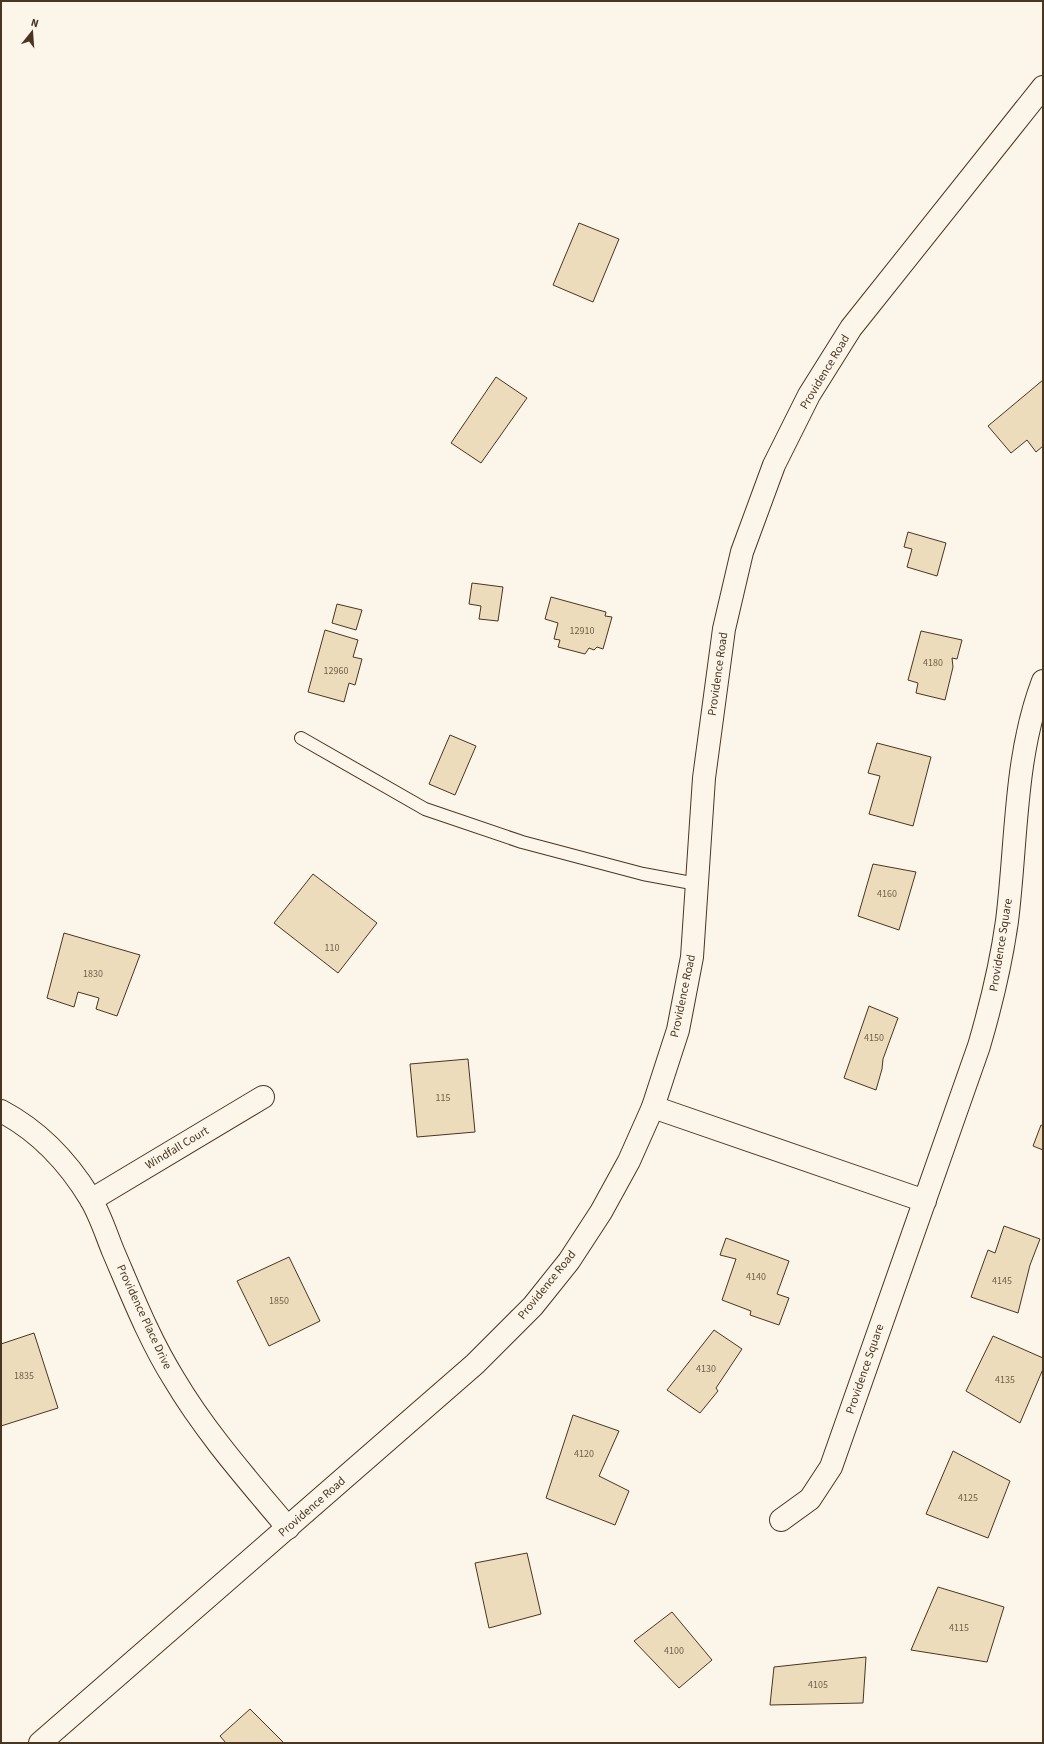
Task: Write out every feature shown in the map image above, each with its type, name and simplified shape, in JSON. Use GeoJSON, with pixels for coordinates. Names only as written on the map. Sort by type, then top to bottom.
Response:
{"type":"FeatureCollection","features":[{"type":"Feature","properties":{"kind":"street","name":"Providence Road"},"geometry":{"type":"LineString","coordinates":[[51,1740],[288,1528],[475,1364],[532,1306],[569,1261],[601,1212],[629,1161],[653,1106],[678,1030],[692,957],[704,778],[724,629],[742,552],[774,465],[809,395],[851,328],[1043,87]]}},
{"type":"Feature","properties":{"kind":"street","name":"Providence Square"},"geometry":{"type":"LineString","coordinates":[[781,1520],[810,1499],[831,1467],[979,1046],[996,983],[1007,922],[1023,756],[1033,706],[1043,681]]}},
{"type":"Feature","properties":{"kind":"street","name":"Windfall Court"},"geometry":{"type":"LineString","coordinates":[[91,1200],[263,1097]]}},
{"type":"Feature","properties":{"kind":"street"},"geometry":{"type":"LineString","coordinates":[[653,1106],[925,1201]]}},
{"type":"Feature","properties":{"kind":"street","name":"Providence Place Drive"},"geometry":{"type":"LineString","coordinates":[[1,1111],[16,1119],[42,1139],[70,1169],[91,1200],[142,1320],[174,1379],[212,1436],[288,1528]]}},
{"type":"Feature","properties":{"kind":"lane"},"geometry":{"type":"LineString","coordinates":[[301,738],[425,809],[522,842],[643,874],[697,884]]}},
{"type":"Feature","properties":{"kind":"building"},"geometry":{"type":"Polygon","coordinates":[[[579,223],[619,239],[593,302],[553,285],[579,223]]]}},
{"type":"Feature","properties":{"kind":"building"},"geometry":{"type":"Polygon","coordinates":[[[496,377],[527,398],[481,463],[451,443],[496,377]]]}},
{"type":"Feature","properties":{"kind":"building"},"geometry":{"type":"Polygon","coordinates":[[[1043,380],[1043,446],[1036,452],[1027,440],[1011,453],[988,426],[1043,380]]]}},
{"type":"Feature","properties":{"kind":"building"},"geometry":{"type":"Polygon","coordinates":[[[908,532],[946,543],[937,576],[907,567],[912,549],[904,547],[908,532]]]}},
{"type":"Feature","properties":{"kind":"building"},"geometry":{"type":"Polygon","coordinates":[[[472,583],[503,587],[498,621],[479,619],[481,606],[469,604],[472,583]]]}},
{"type":"Feature","properties":{"kind":"building"},"geometry":{"type":"Polygon","coordinates":[[[551,597],[606,612],[605,616],[612,617],[603,649],[597,647],[594,650],[589,648],[585,654],[558,647],[560,640],[554,639],[558,623],[545,619],[551,597]]]}},
{"type":"Feature","properties":{"kind":"building"},"geometry":{"type":"Polygon","coordinates":[[[337,604],[362,610],[356,630],[332,623],[337,604]]]}},
{"type":"Feature","properties":{"kind":"building"},"geometry":{"type":"Polygon","coordinates":[[[325,630],[358,640],[353,657],[362,659],[355,685],[349,683],[344,702],[308,692],[325,630]]]}},
{"type":"Feature","properties":{"kind":"building"},"geometry":{"type":"Polygon","coordinates":[[[921,631],[962,640],[957,659],[952,658],[953,667],[945,700],[916,693],[918,683],[908,680],[921,631]]]}},
{"type":"Feature","properties":{"kind":"building"},"geometry":{"type":"Polygon","coordinates":[[[450,735],[476,746],[455,795],[429,784],[450,735]]]}},
{"type":"Feature","properties":{"kind":"building"},"geometry":{"type":"Polygon","coordinates":[[[877,743],[931,757],[913,826],[869,814],[880,776],[868,773],[877,743]]]}},
{"type":"Feature","properties":{"kind":"building"},"geometry":{"type":"Polygon","coordinates":[[[873,864],[916,872],[899,930],[858,916],[873,864]]]}},
{"type":"Feature","properties":{"kind":"building"},"geometry":{"type":"Polygon","coordinates":[[[313,874],[377,923],[338,973],[274,923],[313,874]]]}},
{"type":"Feature","properties":{"kind":"building"},"geometry":{"type":"Polygon","coordinates":[[[64,933],[140,955],[117,1016],[96,1009],[99,998],[78,992],[74,1007],[47,998],[64,933]]]}},
{"type":"Feature","properties":{"kind":"building"},"geometry":{"type":"Polygon","coordinates":[[[869,1006],[898,1018],[883,1059],[882,1069],[876,1090],[844,1078],[869,1006]]]}},
{"type":"Feature","properties":{"kind":"building"},"geometry":{"type":"Polygon","coordinates":[[[468,1059],[475,1132],[417,1137],[410,1064],[468,1059]]]}},
{"type":"Feature","properties":{"kind":"building"},"geometry":{"type":"Polygon","coordinates":[[[1041,1125],[1043,1126],[1043,1150],[1033,1146],[1041,1125]]]}},
{"type":"Feature","properties":{"kind":"building"},"geometry":{"type":"Polygon","coordinates":[[[1004,1226],[1040,1239],[1030,1265],[1018,1313],[971,1297],[988,1250],[995,1253],[1004,1226]]]}},
{"type":"Feature","properties":{"kind":"building"},"geometry":{"type":"Polygon","coordinates":[[[726,1238],[789,1261],[777,1294],[789,1298],[779,1325],[750,1315],[751,1311],[722,1300],[736,1259],[720,1255],[726,1238]]]}},
{"type":"Feature","properties":{"kind":"building"},"geometry":{"type":"Polygon","coordinates":[[[289,1257],[320,1321],[269,1346],[237,1281],[289,1257]]]}},
{"type":"Feature","properties":{"kind":"building"},"geometry":{"type":"Polygon","coordinates":[[[714,1330],[742,1349],[716,1388],[718,1391],[700,1413],[667,1390],[714,1330]]]}},
{"type":"Feature","properties":{"kind":"building"},"geometry":{"type":"Polygon","coordinates":[[[34,1333],[58,1408],[1,1426],[1,1344],[34,1333]]]}},
{"type":"Feature","properties":{"kind":"building"},"geometry":{"type":"Polygon","coordinates":[[[993,1336],[1043,1358],[1043,1369],[1020,1423],[966,1391],[993,1336]]]}},
{"type":"Feature","properties":{"kind":"building"},"geometry":{"type":"Polygon","coordinates":[[[573,1415],[619,1431],[599,1476],[629,1491],[615,1525],[546,1498],[573,1415]]]}},
{"type":"Feature","properties":{"kind":"building"},"geometry":{"type":"Polygon","coordinates":[[[953,1451],[1010,1481],[988,1538],[926,1514],[953,1451]]]}},
{"type":"Feature","properties":{"kind":"building"},"geometry":{"type":"Polygon","coordinates":[[[527,1553],[541,1614],[489,1628],[475,1563],[527,1553]]]}},
{"type":"Feature","properties":{"kind":"building"},"geometry":{"type":"Polygon","coordinates":[[[938,1587],[1004,1607],[987,1662],[911,1650],[938,1587]]]}},
{"type":"Feature","properties":{"kind":"building"},"geometry":{"type":"Polygon","coordinates":[[[672,1612],[712,1660],[679,1688],[634,1641],[672,1612]]]}},
{"type":"Feature","properties":{"kind":"building"},"geometry":{"type":"Polygon","coordinates":[[[866,1657],[863,1703],[770,1705],[774,1667],[866,1657]]]}},
{"type":"Feature","properties":{"kind":"building"},"geometry":{"type":"Polygon","coordinates":[[[250,1709],[284,1743],[226,1743],[220,1736],[250,1709]]]}}]}
